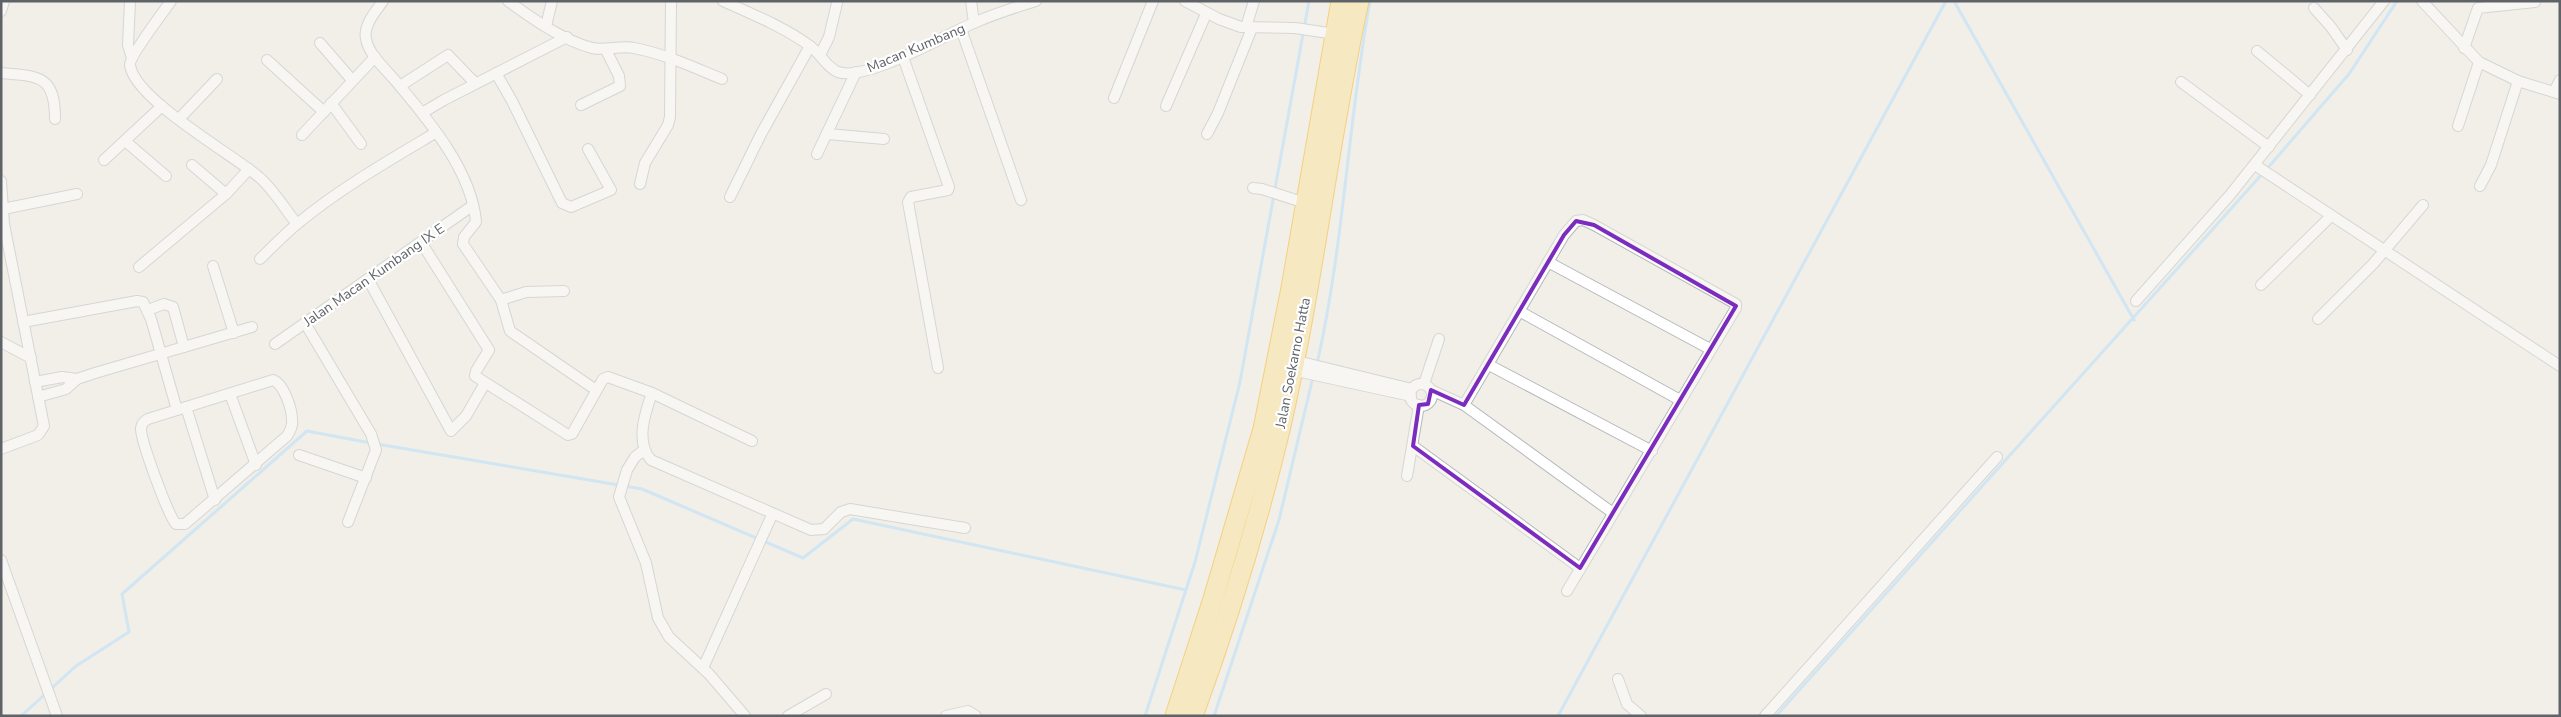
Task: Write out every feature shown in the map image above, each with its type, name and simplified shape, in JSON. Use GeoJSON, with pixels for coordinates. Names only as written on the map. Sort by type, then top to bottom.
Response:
{"type":"FeatureCollection","features":[{"type":"Feature","properties":{"kind":"highway","name":"Jalan Soekarno Hatta"},"geometry":{"type":"LineString","coordinates":[[1193,716],[1210,668],[1244,526],[1341,1]]}},
{"type":"Feature","properties":{"kind":"highway","name":"Jalan Soekarno Hatta"},"geometry":{"type":"LineString","coordinates":[[1175,716],[1280,429],[1298,366],[1358,1]]}},
{"type":"Feature","properties":{"kind":"street"},"geometry":{"type":"LineString","coordinates":[[1,11],[4,1]]}},
{"type":"Feature","properties":{"kind":"street"},"geometry":{"type":"LineString","coordinates":[[130,1],[128,45],[132,58]]}},
{"type":"Feature","properties":{"kind":"street"},"geometry":{"type":"LineString","coordinates":[[171,1],[132,58],[130,62],[132,72],[141,86],[162,106],[204,140],[249,169],[270,187],[297,224]]}},
{"type":"Feature","properties":{"kind":"street"},"geometry":{"type":"LineString","coordinates":[[383,1],[370,20],[365,34],[366,40],[374,57],[422,114],[461,173],[476,217],[476,224],[464,237],[463,244],[501,300],[508,328],[513,335],[596,390]]}},
{"type":"Feature","properties":{"kind":"street"},"geometry":{"type":"LineString","coordinates":[[508,1],[546,26],[591,48],[606,50],[632,47],[669,57],[722,79]]}},
{"type":"Feature","properties":{"kind":"street"},"geometry":{"type":"LineString","coordinates":[[546,26],[552,1]]}},
{"type":"Feature","properties":{"kind":"street"},"geometry":{"type":"LineString","coordinates":[[640,184],[645,163],[670,121],[669,57],[671,1]]}},
{"type":"Feature","properties":{"kind":"street"},"geometry":{"type":"LineString","coordinates":[[971,1],[974,23]]}},
{"type":"Feature","properties":{"kind":"street"},"geometry":{"type":"LineString","coordinates":[[1114,98],[1153,1]]}},
{"type":"Feature","properties":{"kind":"street"},"geometry":{"type":"LineString","coordinates":[[1185,1],[1206,14],[1231,24],[1249,28],[1295,28],[1335,34]]}},
{"type":"Feature","properties":{"kind":"street"},"geometry":{"type":"LineString","coordinates":[[1207,134],[1218,113],[1249,28],[1254,1]]}},
{"type":"Feature","properties":{"kind":"street"},"geometry":{"type":"LineString","coordinates":[[2136,301],[2259,167],[2269,147],[2384,1]]}},
{"type":"Feature","properties":{"kind":"street"},"geometry":{"type":"LineString","coordinates":[[2422,1],[2479,62],[2518,80],[2557,92],[2560,80]]}},
{"type":"Feature","properties":{"kind":"street","name":"Macan Kumbang"},"geometry":{"type":"LineString","coordinates":[[728,2],[784,30],[810,46],[838,72],[856,72],[903,57],[974,23],[1034,2]]}},
{"type":"Feature","properties":{"kind":"street"},"geometry":{"type":"LineString","coordinates":[[2464,48],[2478,8],[2535,2]]}},
{"type":"Feature","properties":{"kind":"street"},"geometry":{"type":"LineString","coordinates":[[820,55],[829,37],[837,3]]}},
{"type":"Feature","properties":{"kind":"street"},"geometry":{"type":"LineString","coordinates":[[2314,8],[2331,27],[2347,50]]}},
{"type":"Feature","properties":{"kind":"street"},"geometry":{"type":"LineString","coordinates":[[1166,106],[1206,14]]}},
{"type":"Feature","properties":{"kind":"street"},"geometry":{"type":"LineString","coordinates":[[961,29],[1021,200]]}},
{"type":"Feature","properties":{"kind":"street"},"geometry":{"type":"LineString","coordinates":[[422,114],[474,84],[567,37]]}},
{"type":"Feature","properties":{"kind":"street"},"geometry":{"type":"LineString","coordinates":[[320,43],[352,80]]}},
{"type":"Feature","properties":{"kind":"street"},"geometry":{"type":"LineString","coordinates":[[730,197],[761,134],[810,46]]}},
{"type":"Feature","properties":{"kind":"street"},"geometry":{"type":"LineString","coordinates":[[581,105],[616,90],[620,85],[619,76],[606,50]]}},
{"type":"Feature","properties":{"kind":"street"},"geometry":{"type":"LineString","coordinates":[[2256,51],[2310,95]]}},
{"type":"Feature","properties":{"kind":"street"},"geometry":{"type":"LineString","coordinates":[[400,86],[448,55],[474,84]]}},
{"type":"Feature","properties":{"kind":"street"},"geometry":{"type":"LineString","coordinates":[[302,135],[374,57]]}},
{"type":"Feature","properties":{"kind":"street"},"geometry":{"type":"LineString","coordinates":[[903,57],[950,187],[948,190],[911,197],[908,202],[938,368]]}},
{"type":"Feature","properties":{"kind":"street"},"geometry":{"type":"LineString","coordinates":[[267,60],[324,112]]}},
{"type":"Feature","properties":{"kind":"street"},"geometry":{"type":"LineString","coordinates":[[2458,126],[2479,62]]}},
{"type":"Feature","properties":{"kind":"street"},"geometry":{"type":"LineString","coordinates":[[817,154],[856,72]]}},
{"type":"Feature","properties":{"kind":"street"},"geometry":{"type":"LineString","coordinates":[[1,73],[34,77],[49,85],[55,100],[55,119]]}},
{"type":"Feature","properties":{"kind":"street"},"geometry":{"type":"LineString","coordinates":[[496,74],[512,101],[562,203],[566,206],[571,207],[611,190],[588,149]]}},
{"type":"Feature","properties":{"kind":"street"},"geometry":{"type":"LineString","coordinates":[[179,119],[217,79]]}},
{"type":"Feature","properties":{"kind":"street"},"geometry":{"type":"LineString","coordinates":[[2480,186],[2490,165],[2518,80]]}},
{"type":"Feature","properties":{"kind":"street"},"geometry":{"type":"LineString","coordinates":[[2181,82],[2269,147]]}},
{"type":"Feature","properties":{"kind":"street"},"geometry":{"type":"LineString","coordinates":[[331,103],[361,144]]}},
{"type":"Feature","properties":{"kind":"street"},"geometry":{"type":"LineString","coordinates":[[104,160],[162,106]]}},
{"type":"Feature","properties":{"kind":"street"},"geometry":{"type":"LineString","coordinates":[[260,259],[297,224],[373,170],[435,133]]}},
{"type":"Feature","properties":{"kind":"street"},"geometry":{"type":"LineString","coordinates":[[828,134],[884,139]]}},
{"type":"Feature","properties":{"kind":"street"},"geometry":{"type":"LineString","coordinates":[[125,141],[166,176]]}},
{"type":"Feature","properties":{"kind":"street"},"geometry":{"type":"LineString","coordinates":[[192,165],[226,194]]}},
{"type":"Feature","properties":{"kind":"street"},"geometry":{"type":"LineString","coordinates":[[2259,167],[2330,216],[2385,250],[2560,366]]}},
{"type":"Feature","properties":{"kind":"street"},"geometry":{"type":"LineString","coordinates":[[139,266],[226,194],[249,169]]}},
{"type":"Feature","properties":{"kind":"street"},"geometry":{"type":"LineString","coordinates":[[1,181],[3,224],[44,423],[43,430],[32,438],[1,449]]}},
{"type":"Feature","properties":{"kind":"street"},"geometry":{"type":"LineString","coordinates":[[1253,188],[1305,203]]}},
{"type":"Feature","properties":{"kind":"street"},"geometry":{"type":"LineString","coordinates":[[3,208],[76,194]]}},
{"type":"Feature","properties":{"kind":"street"},"geometry":{"type":"LineString","coordinates":[[2318,319],[2385,250],[2423,205]]}},
{"type":"Feature","properties":{"kind":"street","name":"Jalan Macan Kumbang IX E"},"geometry":{"type":"LineString","coordinates":[[275,344],[472,206]]}},
{"type":"Feature","properties":{"kind":"street"},"geometry":{"type":"LineString","coordinates":[[2261,285],[2330,216]]}},
{"type":"Feature","properties":{"kind":"street"},"geometry":{"type":"LineString","coordinates":[[1464,405],[1548,262],[1570,226],[1576,221],[1583,220],[1594,225],[1736,304],[1736,308],[1680,400],[1652,451],[1567,591]]}},
{"type":"Feature","properties":{"kind":"street"},"geometry":{"type":"LineString","coordinates":[[421,242],[489,350],[475,374],[568,435],[572,434],[603,379],[608,377],[652,393],[752,441]]}},
{"type":"Feature","properties":{"kind":"street"},"geometry":{"type":"LineString","coordinates":[[1548,262],[1710,349]]}},
{"type":"Feature","properties":{"kind":"street"},"geometry":{"type":"LineString","coordinates":[[213,266],[234,333]]}},
{"type":"Feature","properties":{"kind":"street"},"geometry":{"type":"LineString","coordinates":[[368,279],[451,431],[466,416],[485,382]]}},
{"type":"Feature","properties":{"kind":"street"},"geometry":{"type":"LineString","coordinates":[[501,300],[526,292],[564,291]]}},
{"type":"Feature","properties":{"kind":"street"},"geometry":{"type":"LineString","coordinates":[[23,322],[137,301],[145,303],[160,354],[215,500]]}},
{"type":"Feature","properties":{"kind":"street"},"geometry":{"type":"LineString","coordinates":[[148,310],[164,304],[173,307],[184,347]]}},
{"type":"Feature","properties":{"kind":"street"},"geometry":{"type":"LineString","coordinates":[[1519,311],[1680,400]]}},
{"type":"Feature","properties":{"kind":"street"},"geometry":{"type":"LineString","coordinates":[[305,323],[372,438],[376,450],[348,522]]}},
{"type":"Feature","properties":{"kind":"street"},"geometry":{"type":"LineString","coordinates":[[35,382],[62,377],[77,379],[252,327]]}},
{"type":"Feature","properties":{"kind":"street"},"geometry":{"type":"LineString","coordinates":[[1439,339],[1427,387],[1432,395],[1430,402],[1419,405],[1413,401],[1412,393],[1418,384],[1427,387],[1464,405],[1613,513]]}},
{"type":"Feature","properties":{"kind":"street"},"geometry":{"type":"LineString","coordinates":[[1,342],[31,358]]}},
{"type":"Feature","properties":{"kind":"street"},"geometry":{"type":"LineString","coordinates":[[1489,365],[1652,451]]}},
{"type":"Feature","properties":{"kind":"street"},"geometry":{"type":"LineString","coordinates":[[1298,366],[1412,393]]}},
{"type":"Feature","properties":{"kind":"street"},"geometry":{"type":"LineString","coordinates":[[38,397],[66,389],[77,379]]}},
{"type":"Feature","properties":{"kind":"street"},"geometry":{"type":"LineString","coordinates":[[270,380],[276,381],[281,386],[291,415],[292,426],[282,441],[256,465],[185,524],[179,526],[174,523],[141,431],[143,424],[148,419],[230,394],[270,380]]}},
{"type":"Feature","properties":{"kind":"street"},"geometry":{"type":"LineString","coordinates":[[652,393],[644,419],[644,450],[646,456],[656,464],[772,515],[816,531],[824,529],[841,512],[850,509],[965,528]]}},
{"type":"Feature","properties":{"kind":"street"},"geometry":{"type":"LineString","coordinates":[[230,394],[256,465]]}},
{"type":"Feature","properties":{"kind":"street"},"geometry":{"type":"LineString","coordinates":[[1407,476],[1419,405]]}},
{"type":"Feature","properties":{"kind":"street"},"geometry":{"type":"LineString","coordinates":[[1413,446],[1580,568]]}},
{"type":"Feature","properties":{"kind":"street"},"geometry":{"type":"LineString","coordinates":[[644,450],[636,457],[620,491],[624,511],[646,563],[655,607],[662,628],[669,637],[703,668],[745,716]]}},
{"type":"Feature","properties":{"kind":"street"},"geometry":{"type":"LineString","coordinates":[[299,455],[366,478]]}},
{"type":"Feature","properties":{"kind":"street"},"geometry":{"type":"LineString","coordinates":[[1765,716],[1997,458]]}},
{"type":"Feature","properties":{"kind":"street"},"geometry":{"type":"LineString","coordinates":[[703,668],[772,515]]}},
{"type":"Feature","properties":{"kind":"street"},"geometry":{"type":"LineString","coordinates":[[1,560],[51,696],[56,716]]}},
{"type":"Feature","properties":{"kind":"street"},"geometry":{"type":"LineString","coordinates":[[1618,679],[1627,704],[1641,716]]}},
{"type":"Feature","properties":{"kind":"street"},"geometry":{"type":"LineString","coordinates":[[788,716],[826,694]]}},
{"type":"Feature","properties":{"kind":"street"},"geometry":{"type":"LineString","coordinates":[[946,716],[964,711],[976,716]]}},
{"type":"Feature","properties":{"kind":"highlighted area"},"geometry":{"type":"Polygon","coordinates":[[[1576,221],[1594,225],[1736,306],[1580,568],[1413,446],[1419,405],[1428,404],[1431,390],[1464,405],[1564,235],[1576,221]]]}},
{"type":"Feature","properties":{"kind":"waterway"},"geometry":{"type":"LineString","coordinates":[[1145,716],[1195,562],[1240,382],[1309,1]]}},
{"type":"Feature","properties":{"kind":"waterway"},"geometry":{"type":"LineString","coordinates":[[1317,364],[1334,274],[1356,92],[1370,1]]}},
{"type":"Feature","properties":{"kind":"waterway"},"geometry":{"type":"LineString","coordinates":[[1558,716],[1946,1]]}},
{"type":"Feature","properties":{"kind":"waterway"},"geometry":{"type":"LineString","coordinates":[[1954,1],[2134,320]]}},
{"type":"Feature","properties":{"kind":"waterway"},"geometry":{"type":"LineString","coordinates":[[1776,716],[2272,163],[2349,74],[2397,1]]}},
{"type":"Feature","properties":{"kind":"waterway"},"geometry":{"type":"LineString","coordinates":[[1214,716],[1279,520],[1313,377]]}},
{"type":"Feature","properties":{"kind":"waterway"},"geometry":{"type":"LineString","coordinates":[[21,716],[76,666],[129,632],[122,594],[307,431],[371,443]]}},
{"type":"Feature","properties":{"kind":"waterway"},"geometry":{"type":"LineString","coordinates":[[377,444],[642,489],[803,558],[853,519],[1186,590]]}}]}
